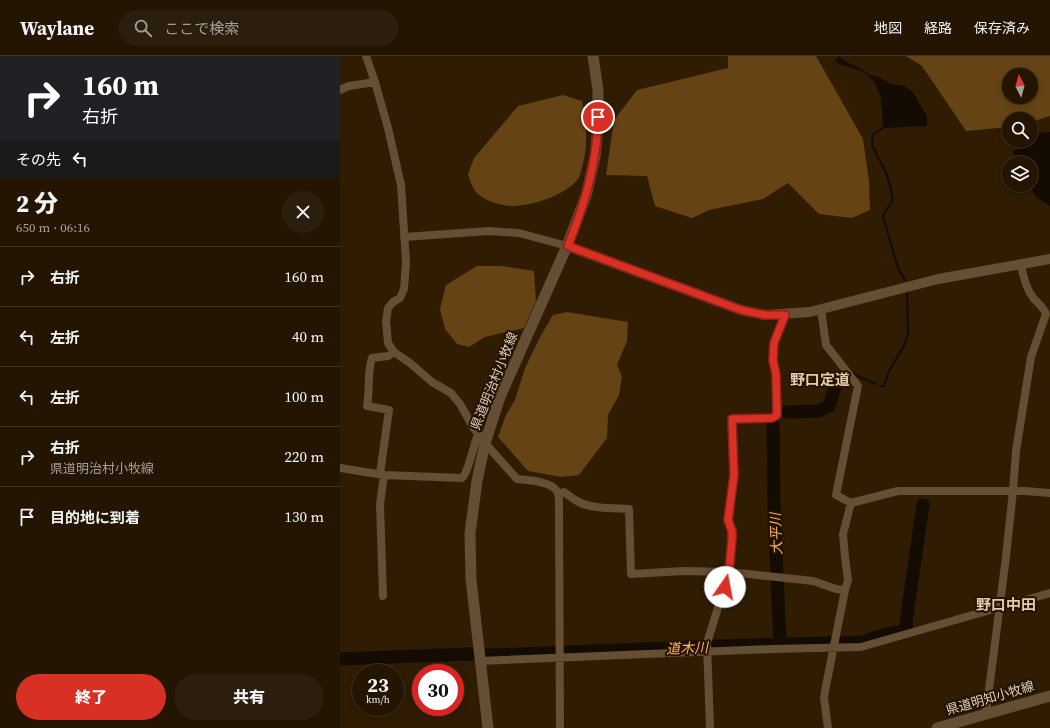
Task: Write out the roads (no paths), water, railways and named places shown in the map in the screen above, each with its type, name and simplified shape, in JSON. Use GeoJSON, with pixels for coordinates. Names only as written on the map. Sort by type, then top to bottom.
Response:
{"type":"FeatureCollection","features":[{"type":"Feature","properties":{"kind":"main road","name":"県道明治村小牧線"},"geometry":{"type":"LineString","coordinates":[[488,728],[471,593],[470,548],[481,439],[568,246],[586,196],[595,157],[598,108],[598,90],[593,56]]}},
{"type":"Feature","properties":{"kind":"main road","name":"県道明知小牧線"},"geometry":{"type":"LineString","coordinates":[[944,727],[986,713],[1050,696]]}},
{"type":"Feature","properties":{"kind":"street"},"geometry":{"type":"LineString","coordinates":[[366,56],[375,82],[401,184],[406,262],[404,290],[400,298],[393,302],[388,308],[386,322],[388,343],[394,352],[410,363],[432,382],[451,393],[460,404],[481,439],[517,478],[540,482],[552,487],[558,494],[560,728]]}},
{"type":"Feature","properties":{"kind":"street"},"geometry":{"type":"LineString","coordinates":[[340,90],[349,86],[375,82]]}},
{"type":"Feature","properties":{"kind":"street"},"geometry":{"type":"LineString","coordinates":[[404,237],[489,231],[519,233],[568,246],[741,310],[765,315],[785,315],[810,312],[938,279],[1050,259]]}},
{"type":"Feature","properties":{"kind":"street"},"geometry":{"type":"LineString","coordinates":[[986,713],[1000,607],[1016,451],[1032,357],[1046,314],[1042,305],[1035,300],[1029,291],[1022,276],[1021,264]]}},
{"type":"Feature","properties":{"kind":"street"},"geometry":{"type":"LineString","coordinates":[[821,309],[826,345],[858,386],[836,495],[852,503],[898,491],[1025,491],[1050,493]]}},
{"type":"Feature","properties":{"kind":"street"},"geometry":{"type":"LineString","coordinates":[[710,728],[708,648],[729,572],[732,531],[728,520],[734,475],[732,419],[772,418],[777,415],[776,374],[773,360],[774,343],[785,315]]}},
{"type":"Feature","properties":{"kind":"street"},"geometry":{"type":"LineString","coordinates":[[383,596],[380,504],[389,410],[367,406],[369,396],[370,365],[372,358],[388,356],[394,352]]}},
{"type":"Feature","properties":{"kind":"street"},"geometry":{"type":"LineString","coordinates":[[340,468],[382,474],[462,478],[466,475],[473,447],[481,439]]}},
{"type":"Feature","properties":{"kind":"street"},"geometry":{"type":"LineString","coordinates":[[558,494],[564,492],[578,502],[584,504],[629,509],[631,574],[684,571],[729,572],[813,581],[836,589],[845,590]]}},
{"type":"Feature","properties":{"kind":"street"},"geometry":{"type":"LineString","coordinates":[[828,728],[824,698],[848,580],[843,534],[852,503]]}},
{"type":"Feature","properties":{"kind":"street"},"geometry":{"type":"LineString","coordinates":[[479,656],[708,648],[862,647],[1050,593]]}},
{"type":"Feature","properties":{"kind":"waterway"},"geometry":{"type":"LineString","coordinates":[[883,128],[873,134],[872,145],[887,175],[892,194],[892,201],[883,216],[898,268],[905,280]]}},
{"type":"Feature","properties":{"kind":"waterway"},"geometry":{"type":"LineString","coordinates":[[881,386],[884,386],[888,373],[905,344],[908,333],[907,293]]}},
{"type":"Feature","properties":{"kind":"waterway"},"geometry":{"type":"LineString","coordinates":[[851,373],[876,384]]}},
{"type":"Feature","properties":{"kind":"waterway"},"geometry":{"type":"LineString","coordinates":[[837,381],[841,376],[846,375]]}},
{"type":"Feature","properties":{"kind":"waterway","name":"大平川"},"geometry":{"type":"LineString","coordinates":[[787,412],[819,411],[829,406],[837,381]]}},
{"type":"Feature","properties":{"kind":"waterway","name":"大平川"},"geometry":{"type":"LineString","coordinates":[[773,424],[774,506],[780,644]]}},
{"type":"Feature","properties":{"kind":"waterway","name":"道木川"},"geometry":{"type":"LineString","coordinates":[[340,659],[863,642],[883,635],[907,630],[906,622],[923,505]]}},
{"type":"Feature","properties":{"kind":"district","name":"野口定道"},"geometry":{"type":"Point","coordinates":[820,379]}},
{"type":"Feature","properties":{"kind":"district","name":"野口中田"},"geometry":{"type":"Point","coordinates":[1006,604]}}]}
